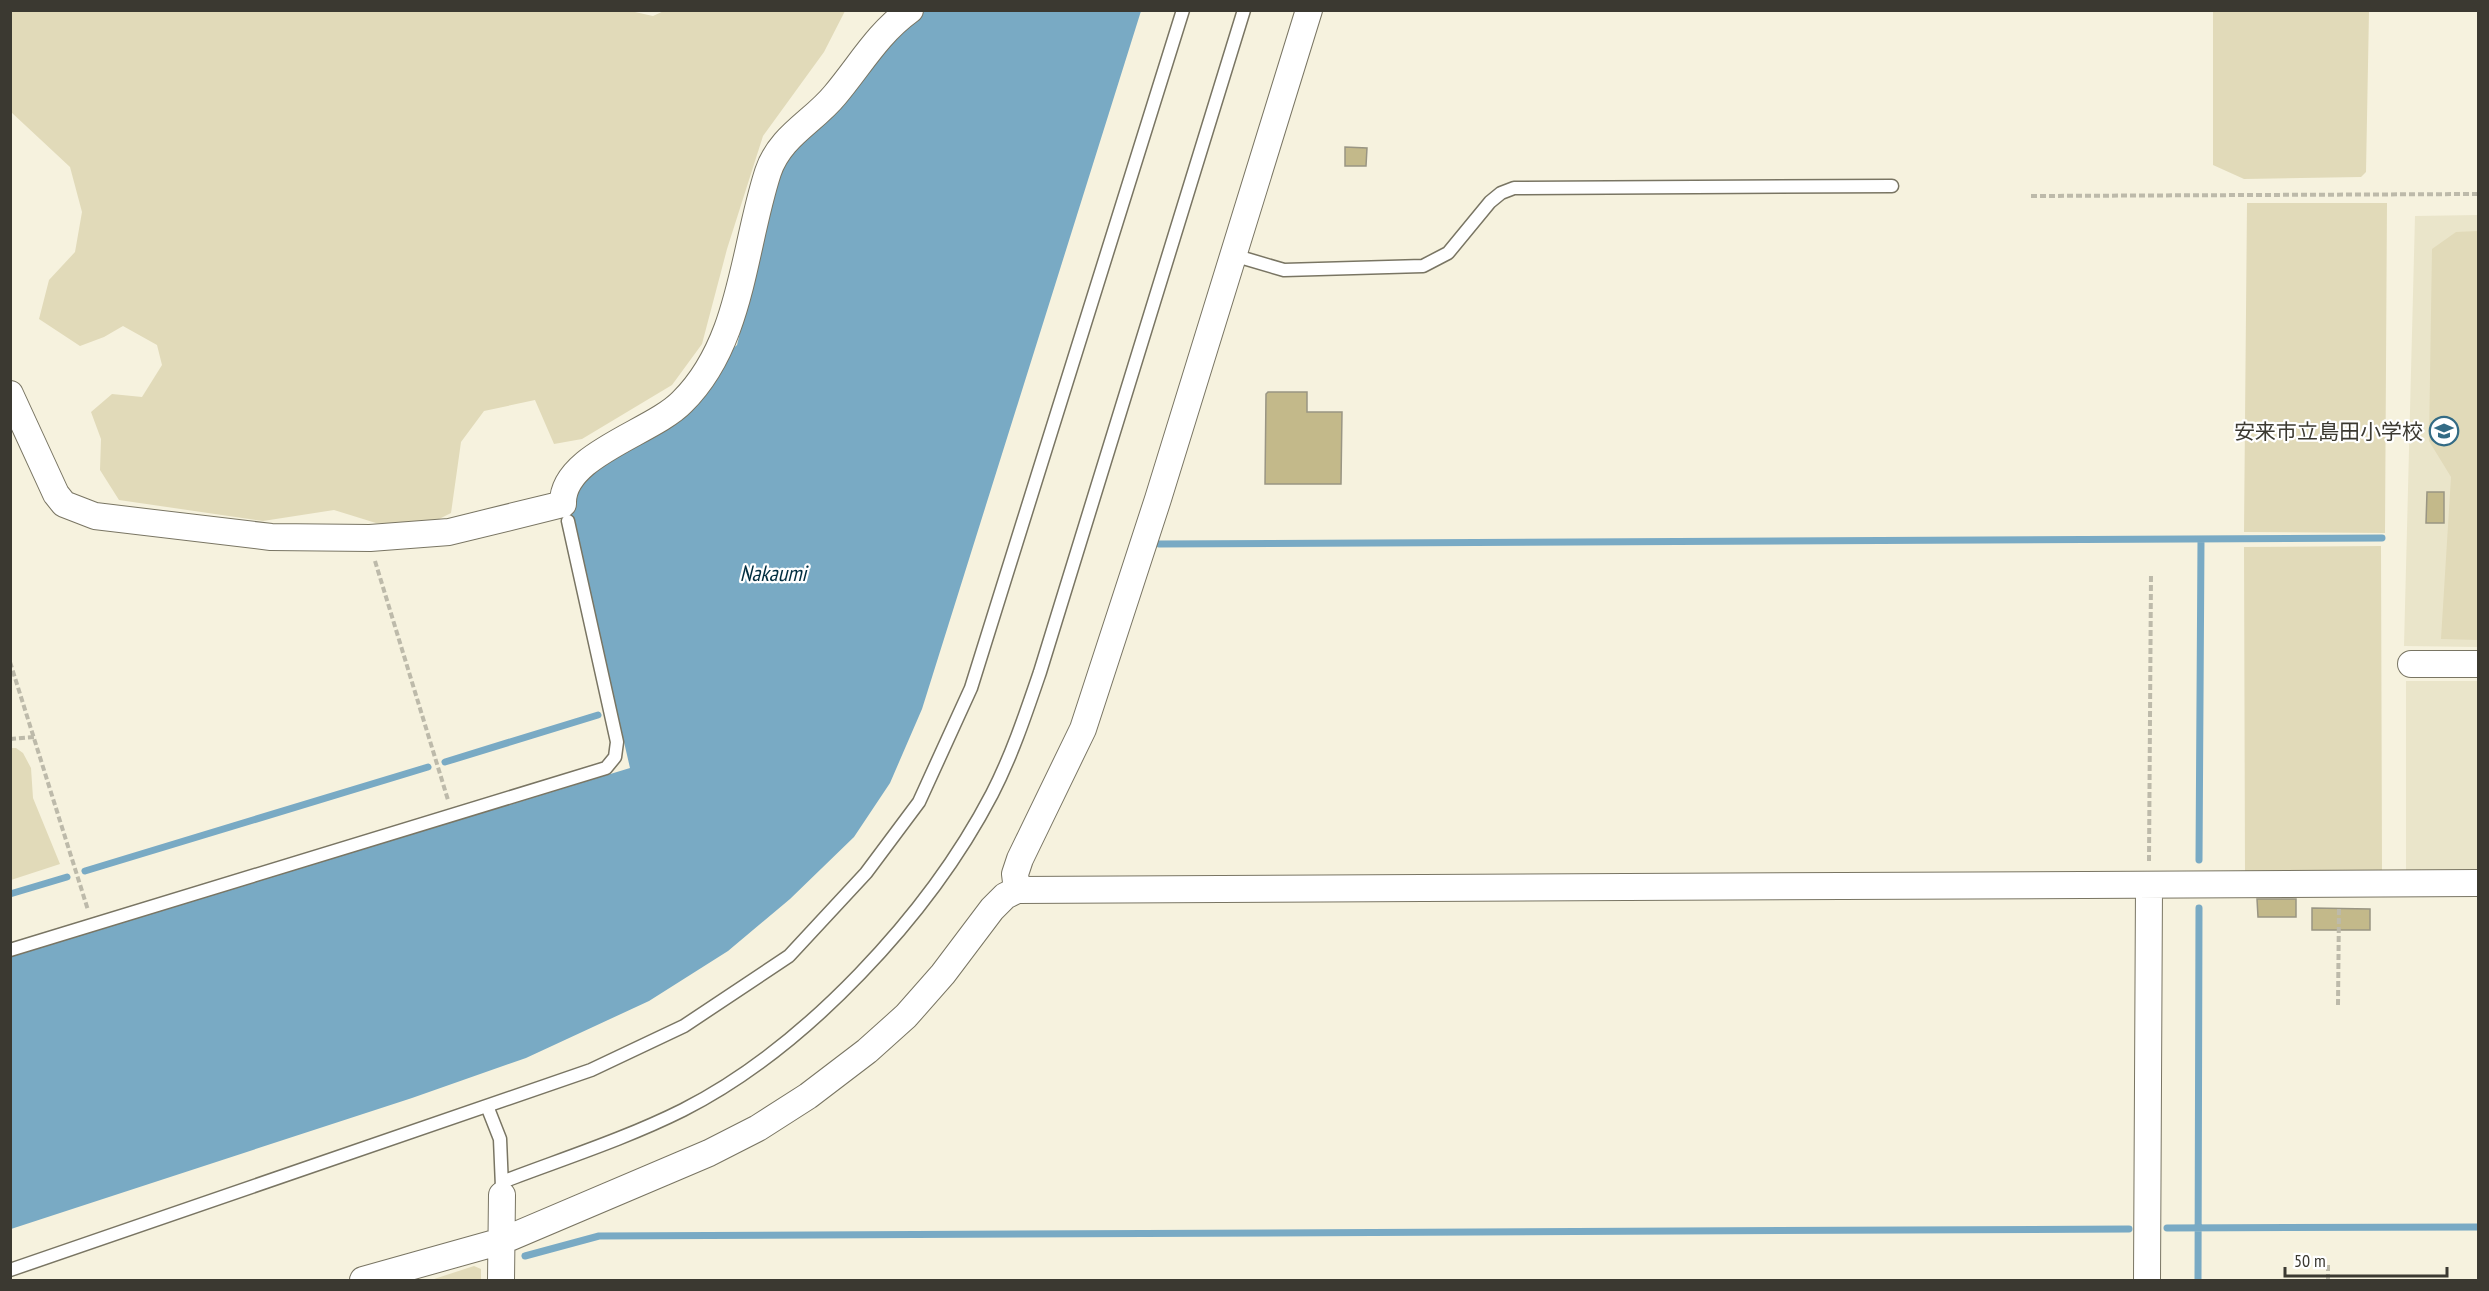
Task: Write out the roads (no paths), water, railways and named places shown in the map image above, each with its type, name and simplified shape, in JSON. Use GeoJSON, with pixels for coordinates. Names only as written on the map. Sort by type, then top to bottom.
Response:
{"type":"FeatureCollection","features":[{"type":"Feature","properties":{"kind":"street"},"geometry":{"type":"LineString","coordinates":[[10,394],[56,494],[64,504],[83,514],[271,537],[370,538],[449,532],[566,512],[563,493],[567,481],[576,471],[591,459],[672,412],[698,386],[728,330],[768,170],[784,142],[834,97],[889,25],[910,10]]}},
{"type":"Feature","properties":{"kind":"street"},"geometry":{"type":"LineString","coordinates":[[1017,890],[1015,874],[1020,859],[1083,729],[1155,510],[1309,10]]}},
{"type":"Feature","properties":{"kind":"street"},"geometry":{"type":"LineString","coordinates":[[2411,664],[2478,664]]}},
{"type":"Feature","properties":{"kind":"street"},"geometry":{"type":"LineString","coordinates":[[363,1281],[501,1241],[709,1153],[758,1128],[808,1096],[867,1051],[906,1016],[963,950],[992,909],[1005,896],[1017,890],[2478,883]]}},
{"type":"Feature","properties":{"kind":"street"},"geometry":{"type":"LineString","coordinates":[[2147,1281],[2149,886]]}},
{"type":"Feature","properties":{"kind":"street"},"geometry":{"type":"LineString","coordinates":[[501,1281],[502,1188]]}},
{"type":"Feature","properties":{"kind":"lane"},"geometry":{"type":"LineString","coordinates":[[10,1270],[591,1070],[684,1026],[789,956],[866,873],[919,802],[971,688],[1183,10]]}},
{"type":"Feature","properties":{"kind":"lane"},"geometry":{"type":"LineString","coordinates":[[487,1106],[500,1139],[502,1188],[683,1110],[733,1081],[773,1053],[858,976],[905,924],[947,870],[992,794],[1016,742],[1044,660],[1244,10]]}},
{"type":"Feature","properties":{"kind":"lane"},"geometry":{"type":"LineString","coordinates":[[1233,255],[1284,270],[1423,266],[1448,253],[1490,202],[1501,193],[1514,188],[1892,186]]}},
{"type":"Feature","properties":{"kind":"lane"},"geometry":{"type":"LineString","coordinates":[[10,950],[606,768],[615,757],[617,742],[566,512]]}},
{"type":"Feature","properties":{"kind":"water","name":"Nakaumi"},"geometry":{"type":"Polygon","coordinates":[[[925,11],[1141,11],[922,709],[890,783],[854,837],[790,899],[728,951],[649,1001],[526,1058],[412,1098],[11,1229],[10,957],[630,768],[572,516],[571,492],[737,345],[782,159],[896,29],[925,11]]]}},
{"type":"Feature","properties":{"kind":"waterway"},"geometry":{"type":"LineString","coordinates":[[1159,544],[2382,538]]}},
{"type":"Feature","properties":{"kind":"waterway"},"geometry":{"type":"LineString","coordinates":[[2199,860],[2201,540]]}},
{"type":"Feature","properties":{"kind":"waterway"},"geometry":{"type":"LineString","coordinates":[[445,762],[598,715]]}},
{"type":"Feature","properties":{"kind":"waterway"},"geometry":{"type":"LineString","coordinates":[[85,871],[428,767]]}},
{"type":"Feature","properties":{"kind":"waterway"},"geometry":{"type":"LineString","coordinates":[[10,894],[67,877]]}},
{"type":"Feature","properties":{"kind":"waterway"},"geometry":{"type":"LineString","coordinates":[[2198,1280],[2199,908]]}},
{"type":"Feature","properties":{"kind":"waterway"},"geometry":{"type":"LineString","coordinates":[[2167,1228],[2478,1227]]}},
{"type":"Feature","properties":{"kind":"waterway"},"geometry":{"type":"LineString","coordinates":[[525,1256],[599,1236],[2129,1229]]}},
{"type":"Feature","properties":{"kind":"place","name":"安来市立島田小学校"},"geometry":{"type":"Point","coordinates":[2444,431]}}]}
